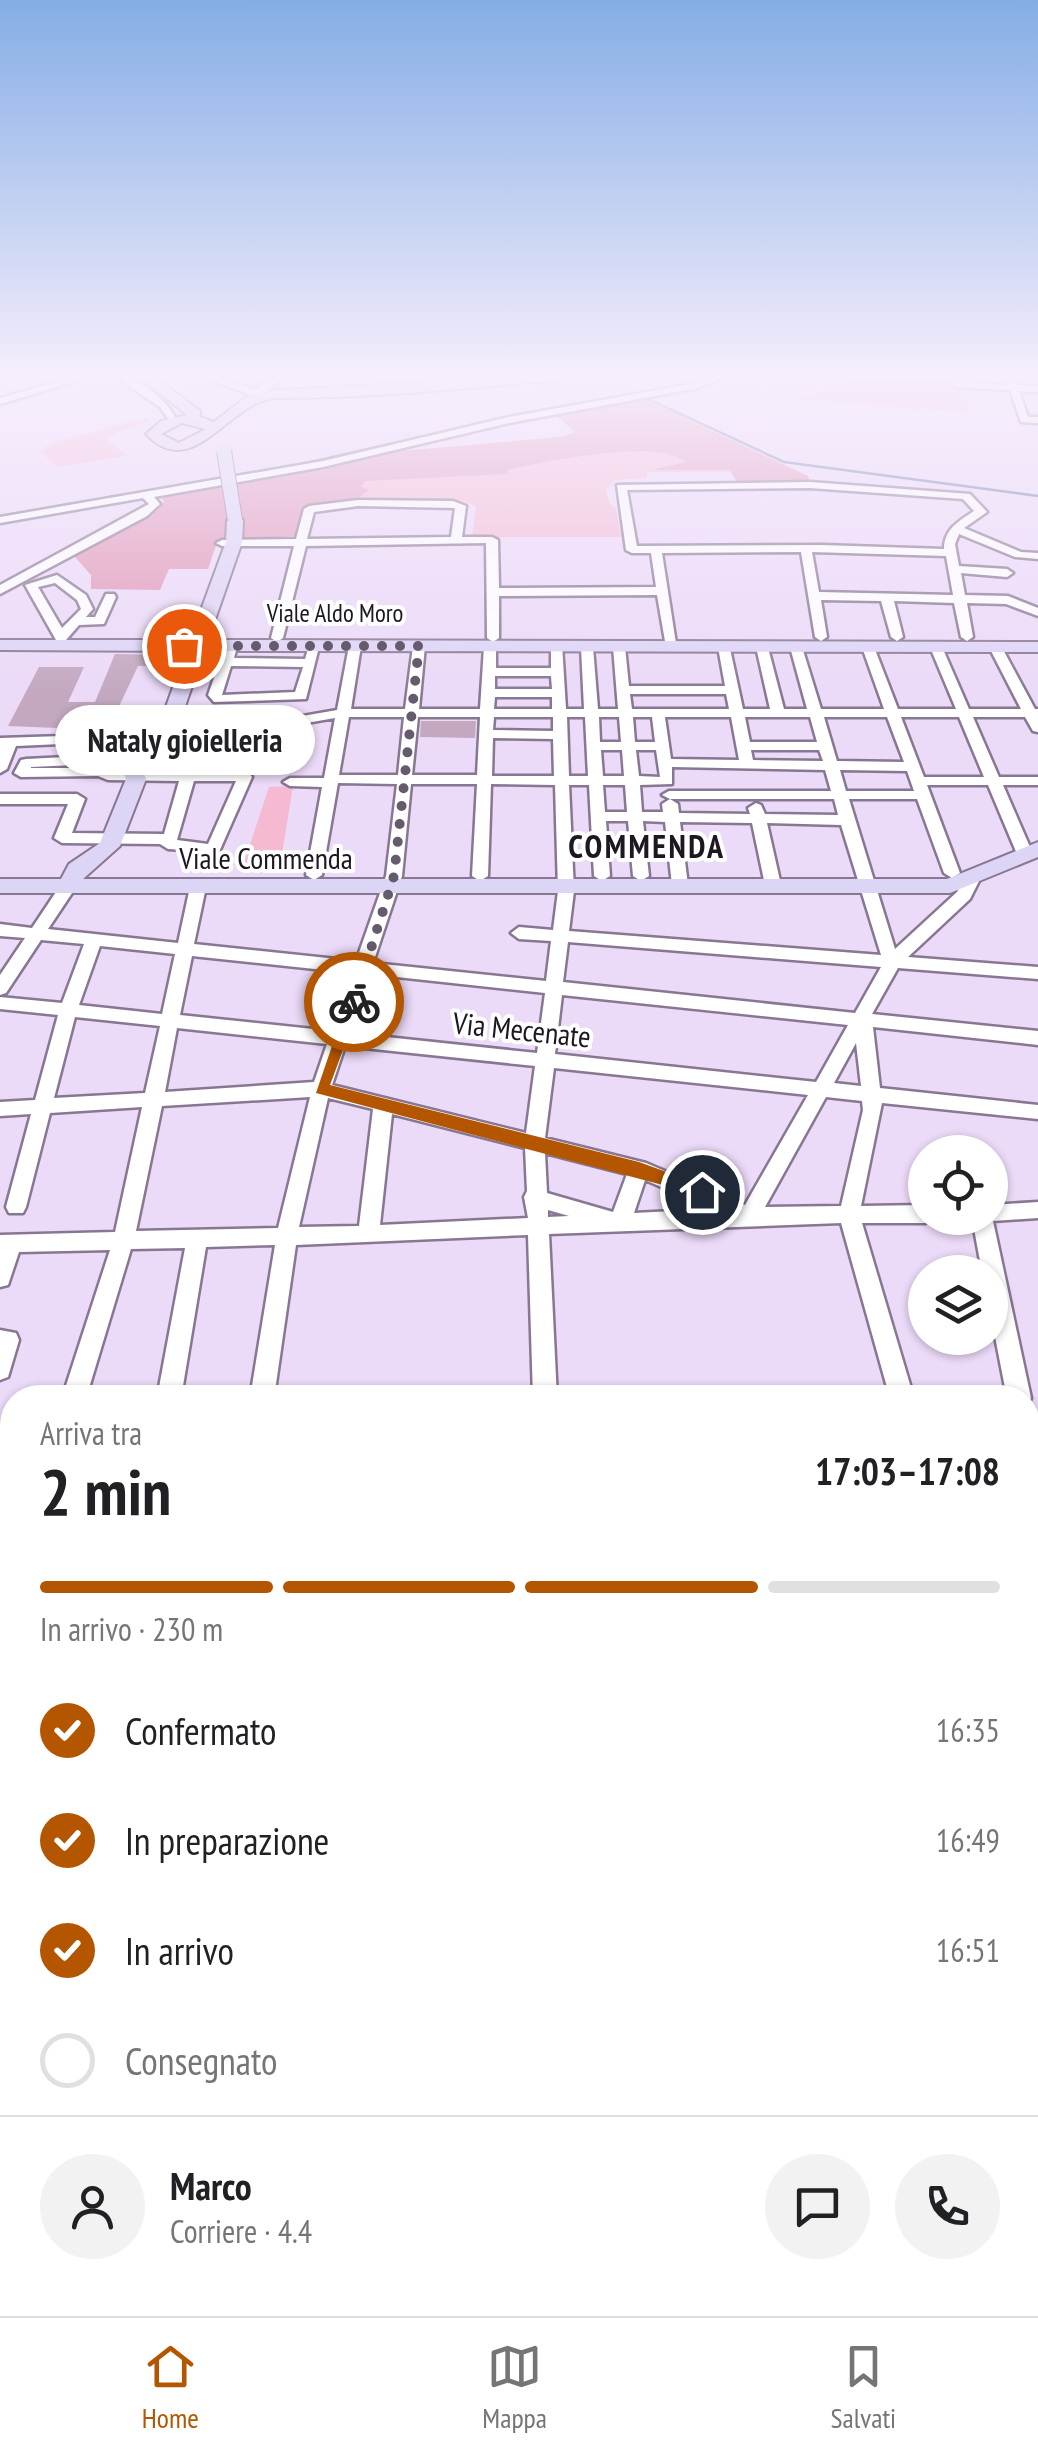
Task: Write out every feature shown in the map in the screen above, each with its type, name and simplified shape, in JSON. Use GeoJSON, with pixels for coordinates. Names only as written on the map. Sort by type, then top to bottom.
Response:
{"type":"FeatureCollection","features":[{"type":"Feature","properties":{"kind":"street"},"geometry":{"type":"LineString","coordinates":[[116,880],[121,839],[142,778],[163,734],[228,542],[223,481]]}},
{"type":"Feature","properties":{"kind":"street"},"geometry":{"type":"LineString","coordinates":[[0,520],[225,481]]}},
{"type":"Feature","properties":{"kind":"street"},"geometry":{"type":"LineString","coordinates":[[950,553],[632,550],[621,486],[810,485],[958,494],[978,506],[979,515],[956,528],[950,537],[967,637]]}},
{"type":"Feature","properties":{"kind":"street"},"geometry":{"type":"LineString","coordinates":[[0,586],[144,514],[155,504],[140,496]]}},
{"type":"Feature","properties":{"kind":"street"},"geometry":{"type":"LineString","coordinates":[[277,638],[309,509],[358,502],[454,504],[461,506],[456,540]]}},
{"type":"Feature","properties":{"kind":"street"},"geometry":{"type":"LineString","coordinates":[[956,528],[1012,564]]}},
{"type":"Feature","properties":{"kind":"street"},"geometry":{"type":"LineString","coordinates":[[228,542],[492,540],[492,642],[480,876]]}},
{"type":"Feature","properties":{"kind":"street"},"geometry":{"type":"LineString","coordinates":[[806,549],[821,637]]}},
{"type":"Feature","properties":{"kind":"street"},"geometry":{"type":"LineString","coordinates":[[656,550],[671,642]]}},
{"type":"Feature","properties":{"kind":"street"},"geometry":{"type":"LineString","coordinates":[[953,569],[974,571],[1038,560]]}},
{"type":"Feature","properties":{"kind":"street"},"geometry":{"type":"LineString","coordinates":[[1008,600],[1003,583],[1012,564]]}},
{"type":"Feature","properties":{"kind":"street"},"geometry":{"type":"LineString","coordinates":[[80,621],[87,609],[65,582],[57,579],[31,585],[61,637],[73,622],[100,621],[110,596]]}},
{"type":"Feature","properties":{"kind":"street"},"geometry":{"type":"LineString","coordinates":[[492,592],[662,592]]}},
{"type":"Feature","properties":{"kind":"street"},"geometry":{"type":"LineString","coordinates":[[812,596],[1008,600],[1038,612]]}},
{"type":"Feature","properties":{"kind":"street"},"geometry":{"type":"LineString","coordinates":[[886,596],[897,637]]}},
{"type":"Feature","properties":{"kind":"street","name":"Viale Aldo Moro"},"geometry":{"type":"LineString","coordinates":[[33,641],[61,637],[192,641],[228,654],[313,654],[355,646],[454,642]]}},
{"type":"Feature","properties":{"kind":"street","name":"Viale Aldo Moro"},"geometry":{"type":"LineString","coordinates":[[0,641],[277,638],[671,642],[1038,637]]}},
{"type":"Feature","properties":{"kind":"street","name":"Viale Aldo Moro"},"geometry":{"type":"LineString","coordinates":[[492,642],[620,647],[671,642],[724,647],[1038,648]]}},
{"type":"Feature","properties":{"kind":"street"},"geometry":{"type":"LineString","coordinates":[[314,875],[355,646]]}},
{"type":"Feature","properties":{"kind":"street"},"geometry":{"type":"LineString","coordinates":[[264,1385],[287,1233],[321,1089],[367,966],[392,881],[419,646]]}},
{"type":"Feature","properties":{"kind":"street"},"geometry":{"type":"LineString","coordinates":[[543,1385],[535,1142],[566,881],[557,646]]}},
{"type":"Feature","properties":{"kind":"street"},"geometry":{"type":"LineString","coordinates":[[588,646],[602,876]]}},
{"type":"Feature","properties":{"kind":"street"},"geometry":{"type":"LineString","coordinates":[[620,647],[641,876]]}},
{"type":"Feature","properties":{"kind":"street"},"geometry":{"type":"LineString","coordinates":[[724,647],[747,764]]}},
{"type":"Feature","properties":{"kind":"street"},"geometry":{"type":"LineString","coordinates":[[762,647],[778,713]]}},
{"type":"Feature","properties":{"kind":"street"},"geometry":{"type":"LineString","coordinates":[[796,647],[893,961]]}},
{"type":"Feature","properties":{"kind":"street"},"geometry":{"type":"LineString","coordinates":[[750,1216],[893,961],[964,895],[962,877],[919,781],[868,647]]}},
{"type":"Feature","properties":{"kind":"street"},"geometry":{"type":"LineString","coordinates":[[936,647],[994,781],[1034,852],[962,877]]}},
{"type":"Feature","properties":{"kind":"street"},"geometry":{"type":"LineString","coordinates":[[995,647],[1034,713],[1038,728]]}},
{"type":"Feature","properties":{"kind":"street"},"geometry":{"type":"LineString","coordinates":[[228,654],[215,695],[219,699],[302,696]]}},
{"type":"Feature","properties":{"kind":"street"},"geometry":{"type":"LineString","coordinates":[[308,717],[302,696],[313,654]]}},
{"type":"Feature","properties":{"kind":"street"},"geometry":{"type":"LineString","coordinates":[[489,672],[558,672]]}},
{"type":"Feature","properties":{"kind":"street"},"geometry":{"type":"LineString","coordinates":[[624,690],[732,690]]}},
{"type":"Feature","properties":{"kind":"street"},"geometry":{"type":"LineString","coordinates":[[488,692],[559,693]]}},
{"type":"Feature","properties":{"kind":"street"},"geometry":{"type":"LineString","coordinates":[[0,769],[5,742],[126,742],[342,712],[1034,713]]}},
{"type":"Feature","properties":{"kind":"street"},"geometry":{"type":"LineString","coordinates":[[658,713],[680,881]]}},
{"type":"Feature","properties":{"kind":"street"},"geometry":{"type":"LineString","coordinates":[[486,734],[559,735]]}},
{"type":"Feature","properties":{"kind":"street"},"geometry":{"type":"LineString","coordinates":[[126,742],[103,766],[142,778],[244,777],[218,846],[186,848],[168,844],[188,778]]}},
{"type":"Feature","properties":{"kind":"street"},"geometry":{"type":"LineString","coordinates":[[126,742],[125,754],[142,778]]}},
{"type":"Feature","properties":{"kind":"street"},"geometry":{"type":"LineString","coordinates":[[595,746],[630,746],[747,764],[830,765],[919,781],[1038,781]]}},
{"type":"Feature","properties":{"kind":"street"},"geometry":{"type":"LineString","coordinates":[[744,746],[824,746]]}},
{"type":"Feature","properties":{"kind":"street"},"geometry":{"type":"LineString","coordinates":[[290,782],[634,780],[668,788],[753,796],[840,796],[919,781]]}},
{"type":"Feature","properties":{"kind":"street"},"geometry":{"type":"LineString","coordinates":[[753,796],[771,880]]}},
{"type":"Feature","properties":{"kind":"street"},"geometry":{"type":"LineString","coordinates":[[0,799],[78,800],[62,838],[170,839]]}},
{"type":"Feature","properties":{"kind":"street"},"geometry":{"type":"LineString","coordinates":[[599,816],[847,820]]}},
{"type":"Feature","properties":{"kind":"street"},"geometry":{"type":"LineString","coordinates":[[0,988],[71,881],[121,839]]}},
{"type":"Feature","properties":{"kind":"street","name":"Viale Commenda"},"geometry":{"type":"LineString","coordinates":[[0,886],[314,875],[392,881],[771,880],[950,886],[962,877]]}},
{"type":"Feature","properties":{"kind":"street","name":"Viale Commenda"},"geometry":{"type":"LineString","coordinates":[[0,876],[71,881]]}},
{"type":"Feature","properties":{"kind":"street","name":"Viale Commenda"},"geometry":{"type":"LineString","coordinates":[[116,880],[198,887],[480,876],[566,881],[641,876],[680,881]]}},
{"type":"Feature","properties":{"kind":"street"},"geometry":{"type":"LineString","coordinates":[[78,1385],[124,1239],[198,887]]}},
{"type":"Feature","properties":{"kind":"street"},"geometry":{"type":"LineString","coordinates":[[0,930],[1038,1038]]}},
{"type":"Feature","properties":{"kind":"street"},"geometry":{"type":"LineString","coordinates":[[518,933],[1038,972]]}},
{"type":"Feature","properties":{"kind":"street"},"geometry":{"type":"LineString","coordinates":[[16,1208],[68,1010],[94,939]]}},
{"type":"Feature","properties":{"kind":"street","name":"Via Mecenate"},"geometry":{"type":"LineString","coordinates":[[0,1003],[1038,1112]]}},
{"type":"Feature","properties":{"kind":"street"},"geometry":{"type":"LineString","coordinates":[[863,1019],[873,1110],[849,1215],[898,1385]]}},
{"type":"Feature","properties":{"kind":"street"},"geometry":{"type":"LineString","coordinates":[[0,1109],[321,1089],[639,1169],[750,1216]]}},
{"type":"Feature","properties":{"kind":"street"},"geometry":{"type":"LineString","coordinates":[[368,1234],[383,1104]]}},
{"type":"Feature","properties":{"kind":"street"},"geometry":{"type":"LineString","coordinates":[[620,1222],[639,1169]]}},
{"type":"Feature","properties":{"kind":"street"},"geometry":{"type":"LineString","coordinates":[[534,1197],[620,1222]]}},
{"type":"Feature","properties":{"kind":"street"},"geometry":{"type":"LineString","coordinates":[[1008,1212],[1038,1210]]}},
{"type":"Feature","properties":{"kind":"street"},"geometry":{"type":"LineString","coordinates":[[0,1278],[6,1243],[535,1228],[750,1216],[908,1214]]}},
{"type":"Feature","properties":{"kind":"street"},"geometry":{"type":"LineString","coordinates":[[986,1235],[1017,1385]]}},
{"type":"Feature","properties":{"kind":"street"},"geometry":{"type":"LineString","coordinates":[[172,1385],[196,1238]]}},
{"type":"Feature","properties":{"kind":"street"},"geometry":{"type":"LineString","coordinates":[[0,1340],[8,1340],[0,1370]]}},
{"type":"Feature","properties":{"kind":"shaded area"},"geometry":{"type":"Polygon","coordinates":[[[236,481],[613,481],[606,490],[610,504],[616,508],[621,537],[472,537],[476,507],[445,499],[394,499],[304,508],[297,536],[218,539],[150,515],[164,502],[160,495],[236,481]]]}},
{"type":"Feature","properties":{"kind":"shaded area"},"geometry":{"type":"Polygon","coordinates":[[[236,481],[365,481],[361,487],[369,490],[356,499],[304,508],[297,536],[218,540],[208,569],[169,569],[160,590],[91,589],[91,575],[74,556],[158,510],[164,502],[160,495],[236,481]]]}},
{"type":"Feature","properties":{"kind":"shaded area"},"geometry":{"type":"Polygon","coordinates":[[[736,481],[810,481],[737,482],[736,481]]]}},
{"type":"Feature","properties":{"kind":"shaded area"},"geometry":{"type":"Polygon","coordinates":[[[737,481],[810,481],[737,482],[737,481]]]}},
{"type":"Feature","properties":{"kind":"shaded area"},"geometry":{"type":"Polygon","coordinates":[[[293,786],[280,866],[243,866],[269,787],[293,786]]]}},
{"type":"Feature","properties":{"kind":"building"},"geometry":{"type":"Polygon","coordinates":[[[115,654],[169,655],[164,666],[138,666],[108,730],[8,726],[39,667],[84,667],[68,702],[95,702],[115,654]]]}},
{"type":"Feature","properties":{"kind":"building"},"geometry":{"type":"Polygon","coordinates":[[[421,721],[476,721],[475,738],[420,737],[421,721]]]}},
{"type":"Feature","properties":{"kind":"waterway"},"geometry":{"type":"LineString","coordinates":[[0,516],[203,481]]}},
{"type":"Feature","properties":{"kind":"waterway"},"geometry":{"type":"LineString","coordinates":[[927,481],[1038,496]]}},
{"type":"Feature","properties":{"kind":"way so far"},"geometry":{"type":"LineString","coordinates":[[184,646],[419,646],[394,876],[354,1002]]}},
{"type":"Feature","properties":{"kind":"place","name":"Nataly gioielleria"},"geometry":{"type":"Point","coordinates":[184,646]}},
{"type":"Feature","properties":{"kind":"district","name":"COMMENDA"},"geometry":{"type":"Point","coordinates":[647,846]}},
{"type":"Feature","properties":{"kind":"route"},"geometry":{"type":"LineString","coordinates":[[354,1002],[321,1089],[639,1169],[702,1192]]}}]}
